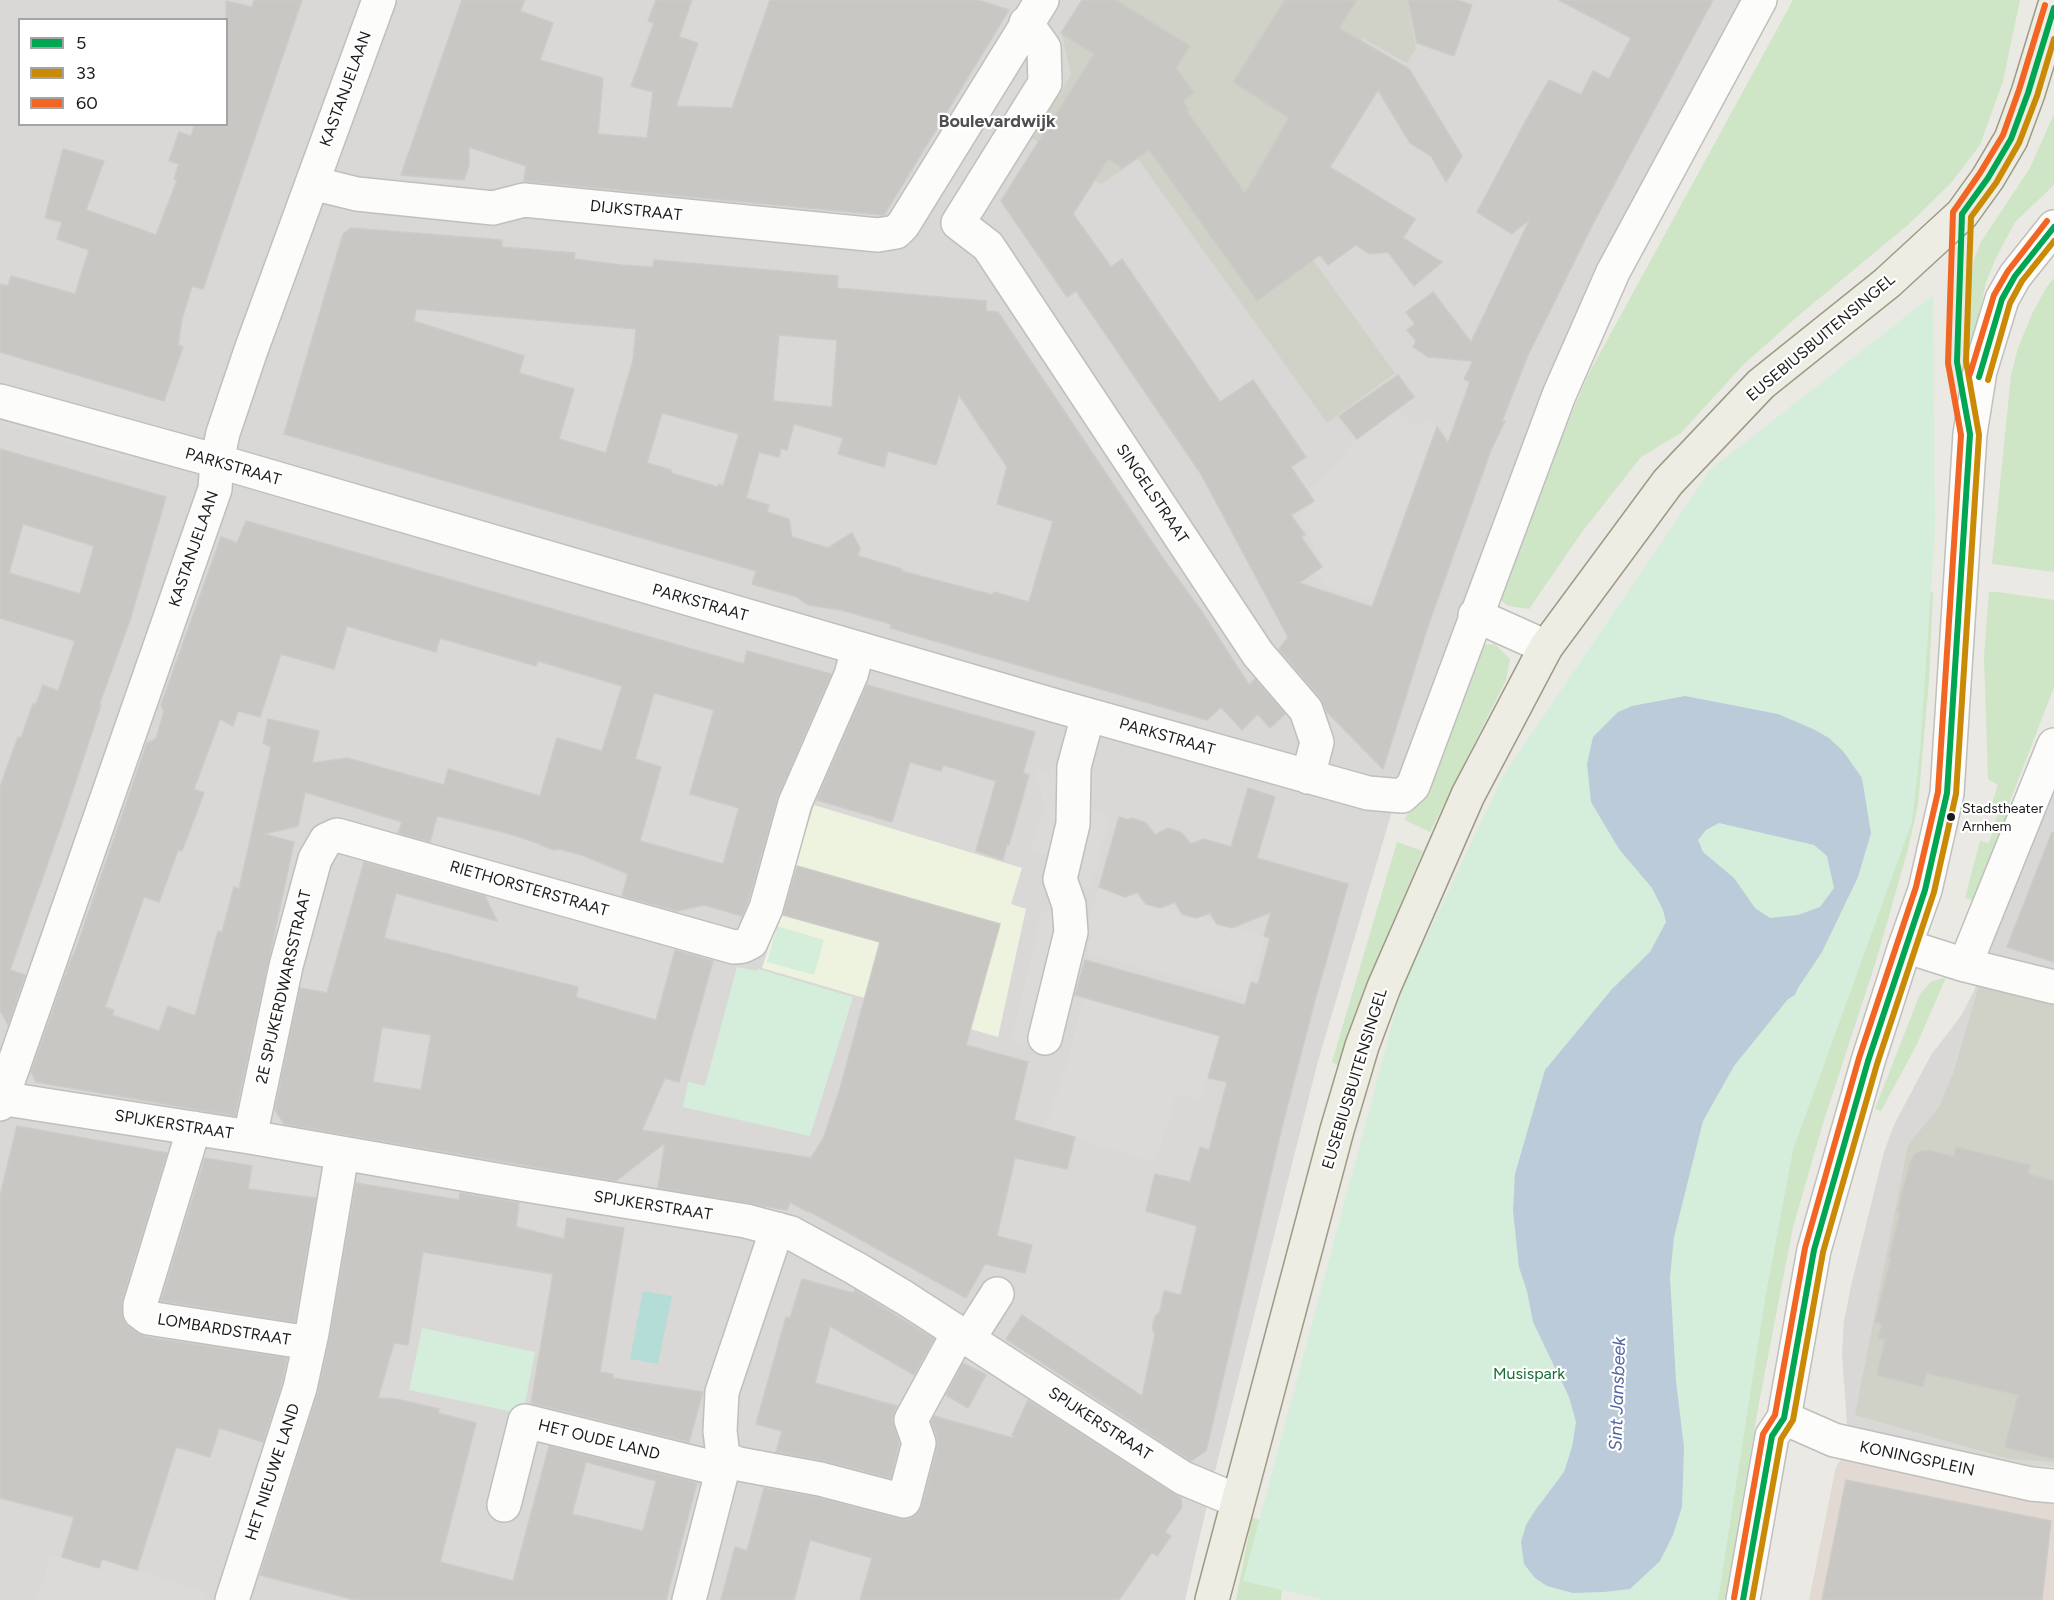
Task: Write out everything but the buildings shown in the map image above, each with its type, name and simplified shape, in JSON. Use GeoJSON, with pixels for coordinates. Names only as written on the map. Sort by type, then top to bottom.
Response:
{"type":"FeatureCollection","features":[{"type":"Feature","properties":{"kind":"main road","name":"EUSEBIUSBUITENSINGEL"},"geometry":{"type":"LineString","coordinates":[[1212,1600],[1337,1130],[1366,1036],[1384,987],[1468,795],[1546,647],[1668,482],[1753,393],[1887,283],[1962,214],[1988,178],[2011,139],[2028,93],[2054,8]]}},
{"type":"Feature","properties":{"kind":"street","name":"KASTANJELAAN"},"geometry":{"type":"LineString","coordinates":[[1,1100],[215,489],[217,462],[223,433],[251,350],[379,0]]}},
{"type":"Feature","properties":{"kind":"street"},"geometry":{"type":"LineString","coordinates":[[1546,647],[1475,615],[1559,395],[1613,272],[1760,0]]}},
{"type":"Feature","properties":{"kind":"street"},"geometry":{"type":"LineString","coordinates":[[958,223],[1045,83],[1044,48],[1034,12]]}},
{"type":"Feature","properties":{"kind":"street"},"geometry":{"type":"LineString","coordinates":[[903,225],[1034,12]]}},
{"type":"Feature","properties":{"kind":"street","name":"DIJKSTRAAT"},"geometry":{"type":"LineString","coordinates":[[312,183],[357,194],[493,208],[524,200],[878,235],[896,232],[903,225],[958,223]]}},
{"type":"Feature","properties":{"kind":"street","name":"SINGELSTRAAT"},"geometry":{"type":"LineString","coordinates":[[958,223],[988,246],[1258,654],[1306,710],[1317,742],[1308,777]]}},
{"type":"Feature","properties":{"kind":"street"},"geometry":{"type":"LineString","coordinates":[[1743,1600],[1772,1436],[1784,1418],[1814,1250],[1868,1061],[1925,890],[1947,793],[1970,434],[1980,371],[2002,299],[2015,276],[2054,226]]}},
{"type":"Feature","properties":{"kind":"street","name":"PARKSTRAAT"},"geometry":{"type":"LineString","coordinates":[[0,401],[1088,715],[1368,793],[1402,795],[1413,786],[1475,615]]}},
{"type":"Feature","properties":{"kind":"street","name":"RIETHORSTERSTRAAT"},"geometry":{"type":"LineString","coordinates":[[326,840],[337,835],[734,947],[743,946],[751,942],[766,908],[795,803],[851,675],[858,649]]}},
{"type":"Feature","properties":{"kind":"street"},"geometry":{"type":"LineString","coordinates":[[1045,1038],[1071,932],[1069,905],[1060,879],[1073,824],[1074,766],[1088,715]]}},
{"type":"Feature","properties":{"kind":"street"},"geometry":{"type":"LineString","coordinates":[[1965,965],[2054,745]]}},
{"type":"Feature","properties":{"kind":"street","name":"2E SPIJKERDWARSSTRAAT"},"geometry":{"type":"LineString","coordinates":[[250,1137],[286,966],[315,859],[326,840]]}},
{"type":"Feature","properties":{"kind":"street"},"geometry":{"type":"LineString","coordinates":[[1905,946],[1965,965],[2054,987]]}},
{"type":"Feature","properties":{"kind":"street","name":"SPIJKERSTRAAT"},"geometry":{"type":"LineString","coordinates":[[1,1100],[250,1137],[746,1221],[791,1233],[964,1335],[1183,1478],[1238,1501]]}},
{"type":"Feature","properties":{"kind":"street","name":"LOMBARDSTRAAT"},"geometry":{"type":"LineString","coordinates":[[194,1128],[140,1305],[140,1312],[148,1318],[310,1343],[342,1154]]}},
{"type":"Feature","properties":{"kind":"street"},"geometry":{"type":"LineString","coordinates":[[689,1600],[724,1465],[720,1431],[722,1392],[777,1229]]}},
{"type":"Feature","properties":{"kind":"street"},"geometry":{"type":"LineString","coordinates":[[724,1465],[739,1464],[820,1479],[904,1501],[919,1443],[910,1420],[964,1335],[997,1294]]}},
{"type":"Feature","properties":{"kind":"street","name":"HET NIEUWE LAND"},"geometry":{"type":"LineString","coordinates":[[232,1600],[300,1388],[310,1343]]}},
{"type":"Feature","properties":{"kind":"street","name":"KONINGSPLEIN"},"geometry":{"type":"LineString","coordinates":[[1784,1418],[1834,1440],[2031,1484],[2054,1486]]}},
{"type":"Feature","properties":{"kind":"street","name":"HET OUDE LAND"},"geometry":{"type":"LineString","coordinates":[[504,1505],[525,1422],[724,1465]]}},
{"type":"Feature","properties":{"kind":"shaded area"},"geometry":{"type":"Polygon","coordinates":[[[0,0],[1747,0],[1555,369],[1511,475],[1403,774],[1318,1061],[1185,1600],[0,1600],[0,0]]]}},
{"type":"Feature","properties":{"kind":"shaded area"},"geometry":{"type":"Polygon","coordinates":[[[1083,0],[1407,0],[1416,49],[1407,63],[1362,38],[1265,194],[1395,373],[1327,423],[1138,159],[1101,184],[1032,138],[1071,75],[1062,34],[1083,0]]]}},
{"type":"Feature","properties":{"kind":"shaded area"},"geometry":{"type":"Polygon","coordinates":[[[1019,57],[1037,81],[960,210],[935,196],[1019,57]]]}},
{"type":"Feature","properties":{"kind":"shaded area"},"geometry":{"type":"Polygon","coordinates":[[[1397,410],[1416,427],[1429,417],[1441,432],[1430,444],[1375,601],[1326,587],[1315,572],[1322,567],[1300,514],[1314,501],[1307,490],[1345,453],[1353,442],[1397,410]]]}},
{"type":"Feature","properties":{"kind":"shaded area"},"geometry":{"type":"Polygon","coordinates":[[[0,413],[141,453],[138,462],[0,423],[0,413]]]}},
{"type":"Feature","properties":{"kind":"shaded area"},"geometry":{"type":"Polygon","coordinates":[[[1060,768],[1066,803],[1051,858],[1030,850],[1044,806],[1037,772],[1060,768]]]}},
{"type":"Feature","properties":{"kind":"shaded area"},"geometry":{"type":"Polygon","coordinates":[[[2054,780],[2054,1467],[2010,1465],[1852,1433],[1847,1424],[1842,1354],[1844,1321],[1851,1286],[1884,1152],[1894,1125],[1931,1055],[1961,1016],[1974,991],[1994,932],[2054,780]]]}},
{"type":"Feature","properties":{"kind":"shaded area"},"geometry":{"type":"Polygon","coordinates":[[[814,805],[1022,868],[1011,904],[1026,909],[998,1037],[762,968],[814,805]]]}},
{"type":"Feature","properties":{"kind":"shaded area"},"geometry":{"type":"Polygon","coordinates":[[[1091,809],[1111,817],[1089,889],[1070,883],[1091,809]]]}},
{"type":"Feature","properties":{"kind":"shaded area"},"geometry":{"type":"Polygon","coordinates":[[[1099,887],[1266,936],[1247,998],[1087,953],[1092,935],[1085,933],[1099,887]]]}},
{"type":"Feature","properties":{"kind":"shaded area"},"geometry":{"type":"Polygon","coordinates":[[[1042,910],[1067,916],[1037,1046],[1012,1040],[1042,910]]]}},
{"type":"Feature","properties":{"kind":"shaded area"},"geometry":{"type":"Polygon","coordinates":[[[1983,972],[2054,994],[2054,1462],[2010,1459],[1855,1415],[1908,1145],[1939,1107],[1953,1074],[1983,972]]]}},
{"type":"Feature","properties":{"kind":"shaded area"},"geometry":{"type":"Polygon","coordinates":[[[1083,997],[1220,1036],[1208,1078],[1197,1100],[1177,1094],[1155,1163],[1045,1128],[1068,1060],[1083,997]]]}},
{"type":"Feature","properties":{"kind":"shaded area"},"geometry":{"type":"Polygon","coordinates":[[[643,1291],[672,1296],[658,1364],[630,1359],[643,1291]]]}},
{"type":"Feature","properties":{"kind":"shaded area"},"geometry":{"type":"Polygon","coordinates":[[[1843,1458],[2054,1502],[2054,1600],[1809,1600],[1835,1471],[1843,1458]]]}},
{"type":"Feature","properties":{"kind":"shaded area"},"geometry":{"type":"Polygon","coordinates":[[[51,1554],[99,1568],[102,1559],[201,1591],[208,1596],[207,1600],[37,1600],[51,1554]]]}},
{"type":"Feature","properties":{"kind":"green space"},"geometry":{"type":"Polygon","coordinates":[[[1793,0],[2020,0],[2003,81],[1980,145],[1951,183],[1909,224],[1743,365],[1681,433],[1641,457],[1582,532],[1529,609],[1508,606],[1499,599],[1540,488],[1587,377],[1793,0]]]}},
{"type":"Feature","properties":{"kind":"green space"},"geometry":{"type":"Polygon","coordinates":[[[2054,114],[2054,185],[2015,222],[1996,258],[1986,282],[1968,366],[1964,365],[1966,315],[1974,259],[1981,242],[2030,168],[2054,114]]]}},
{"type":"Feature","properties":{"kind":"green space"},"geometry":{"type":"Polygon","coordinates":[[[2054,278],[2054,572],[1992,564],[2011,375],[2018,348],[2032,314],[2054,278]]]}},
{"type":"Feature","properties":{"kind":"green space","name":"Musispark"},"geometry":{"type":"Polygon","coordinates":[[[1933,295],[1935,530],[1920,752],[1912,822],[1793,1150],[1766,1293],[1718,1600],[1325,1600],[1243,1581],[1401,991],[1503,776],[1711,469],[1933,295]]]}},
{"type":"Feature","properties":{"kind":"green space"},"geometry":{"type":"Polygon","coordinates":[[[1898,587],[1933,592],[1929,679],[1918,805],[1877,958],[1824,1120],[1793,1227],[1759,1403],[1725,1600],[1703,1600],[1735,1457],[1898,587]]]}},
{"type":"Feature","properties":{"kind":"green space"},"geometry":{"type":"Polygon","coordinates":[[[1989,592],[2054,600],[2054,687],[2007,809],[1992,803],[1998,785],[1988,779],[1984,657],[1989,592]]]}},
{"type":"Feature","properties":{"kind":"green space"},"geometry":{"type":"Polygon","coordinates":[[[1495,644],[1510,659],[1506,680],[1430,832],[1405,820],[1409,808],[1481,645],[1495,644]]]}},
{"type":"Feature","properties":{"kind":"green space"},"geometry":{"type":"Polygon","coordinates":[[[1998,813],[2010,816],[1976,901],[1965,898],[1980,841],[1989,843],[1998,813]]]}},
{"type":"Feature","properties":{"kind":"green space"},"geometry":{"type":"Polygon","coordinates":[[[1397,842],[1423,851],[1371,972],[1338,1065],[1332,1062],[1397,842]]]}},
{"type":"Feature","properties":{"kind":"green space"},"geometry":{"type":"Polygon","coordinates":[[[777,926],[824,940],[814,975],[767,962],[777,926]]]}},
{"type":"Feature","properties":{"kind":"green space"},"geometry":{"type":"Polygon","coordinates":[[[737,967],[757,971],[758,969],[853,997],[810,1136],[683,1107],[688,1082],[705,1086],[737,967]]]}},
{"type":"Feature","properties":{"kind":"green space"},"geometry":{"type":"Polygon","coordinates":[[[1946,977],[1917,1044],[1881,1111],[1875,1109],[1920,994],[1931,982],[1946,977]]]}},
{"type":"Feature","properties":{"kind":"green space"},"geometry":{"type":"Polygon","coordinates":[[[422,1328],[535,1352],[523,1414],[409,1390],[422,1328]]]}},
{"type":"Feature","properties":{"kind":"green space"},"geometry":{"type":"Polygon","coordinates":[[[1252,1517],[1288,1532],[1281,1600],[1236,1600],[1252,1517]]]}},
{"type":"Feature","properties":{"kind":"water","name":"Sint Jansbeek"},"geometry":{"type":"Polygon","coordinates":[[[1685,696],[1778,714],[1813,729],[1829,738],[1843,751],[1862,778],[1871,833],[1858,877],[1822,952],[1795,995],[1788,999],[1734,1066],[1703,1121],[1674,1237],[1670,1277],[1676,1381],[1684,1447],[1682,1507],[1673,1535],[1660,1561],[1630,1589],[1573,1593],[1547,1586],[1535,1578],[1524,1564],[1521,1542],[1526,1525],[1564,1472],[1572,1447],[1576,1422],[1569,1397],[1533,1322],[1527,1291],[1519,1267],[1513,1211],[1515,1174],[1545,1070],[1612,989],[1650,952],[1666,922],[1652,888],[1619,849],[1591,802],[1587,764],[1593,737],[1618,712],[1632,706],[1685,696]],[[1719,823],[1706,830],[1698,840],[1703,852],[1734,878],[1755,908],[1770,918],[1798,915],[1820,907],[1834,888],[1827,856],[1814,845],[1719,823]]]}},
{"type":"Feature","properties":{"kind":"transit line","name":"60"},"geometry":{"type":"LineString","coordinates":[[1734,1598],[1763,1434],[1775,1415],[1805,1248],[1859,1058],[1916,887],[1938,792],[1961,435],[1948,363],[1953,212],[2003,135],[2045,5]]}},
{"type":"Feature","properties":{"kind":"transit line","name":"5"},"geometry":{"type":"LineString","coordinates":[[1743,1600],[1772,1436],[1784,1418],[1814,1250],[1868,1061],[1925,890],[1947,793],[1970,434],[1957,362],[1962,214],[1988,178],[2011,139],[2028,93],[2054,8]]}},
{"type":"Feature","properties":{"kind":"transit line","name":"33"},"geometry":{"type":"LineString","coordinates":[[1752,1600],[1781,1439],[1793,1420],[1823,1252],[1877,1064],[1934,892],[1956,794],[1979,435],[1966,361],[1971,217],[1996,183],[2019,143],[2037,96],[2054,39]]}},
{"type":"Feature","properties":{"kind":"transit line","name":"60"},"geometry":{"type":"LineString","coordinates":[[1970,374],[1994,295],[2008,271],[2047,221]]}},
{"type":"Feature","properties":{"kind":"transit line","name":"5"},"geometry":{"type":"LineString","coordinates":[[1979,377],[2002,299],[2015,276],[2054,227]]}},
{"type":"Feature","properties":{"kind":"transit line","name":"33"},"geometry":{"type":"LineString","coordinates":[[1988,380],[2010,303],[2022,281],[2054,241]]}},
{"type":"Feature","properties":{"kind":"place","name":"Stadstheater Arnhem"},"geometry":{"type":"Point","coordinates":[1951,817]}},
{"type":"Feature","properties":{"kind":"district","name":"Boulevardwijk"},"geometry":{"type":"Point","coordinates":[997,122]}}]}
